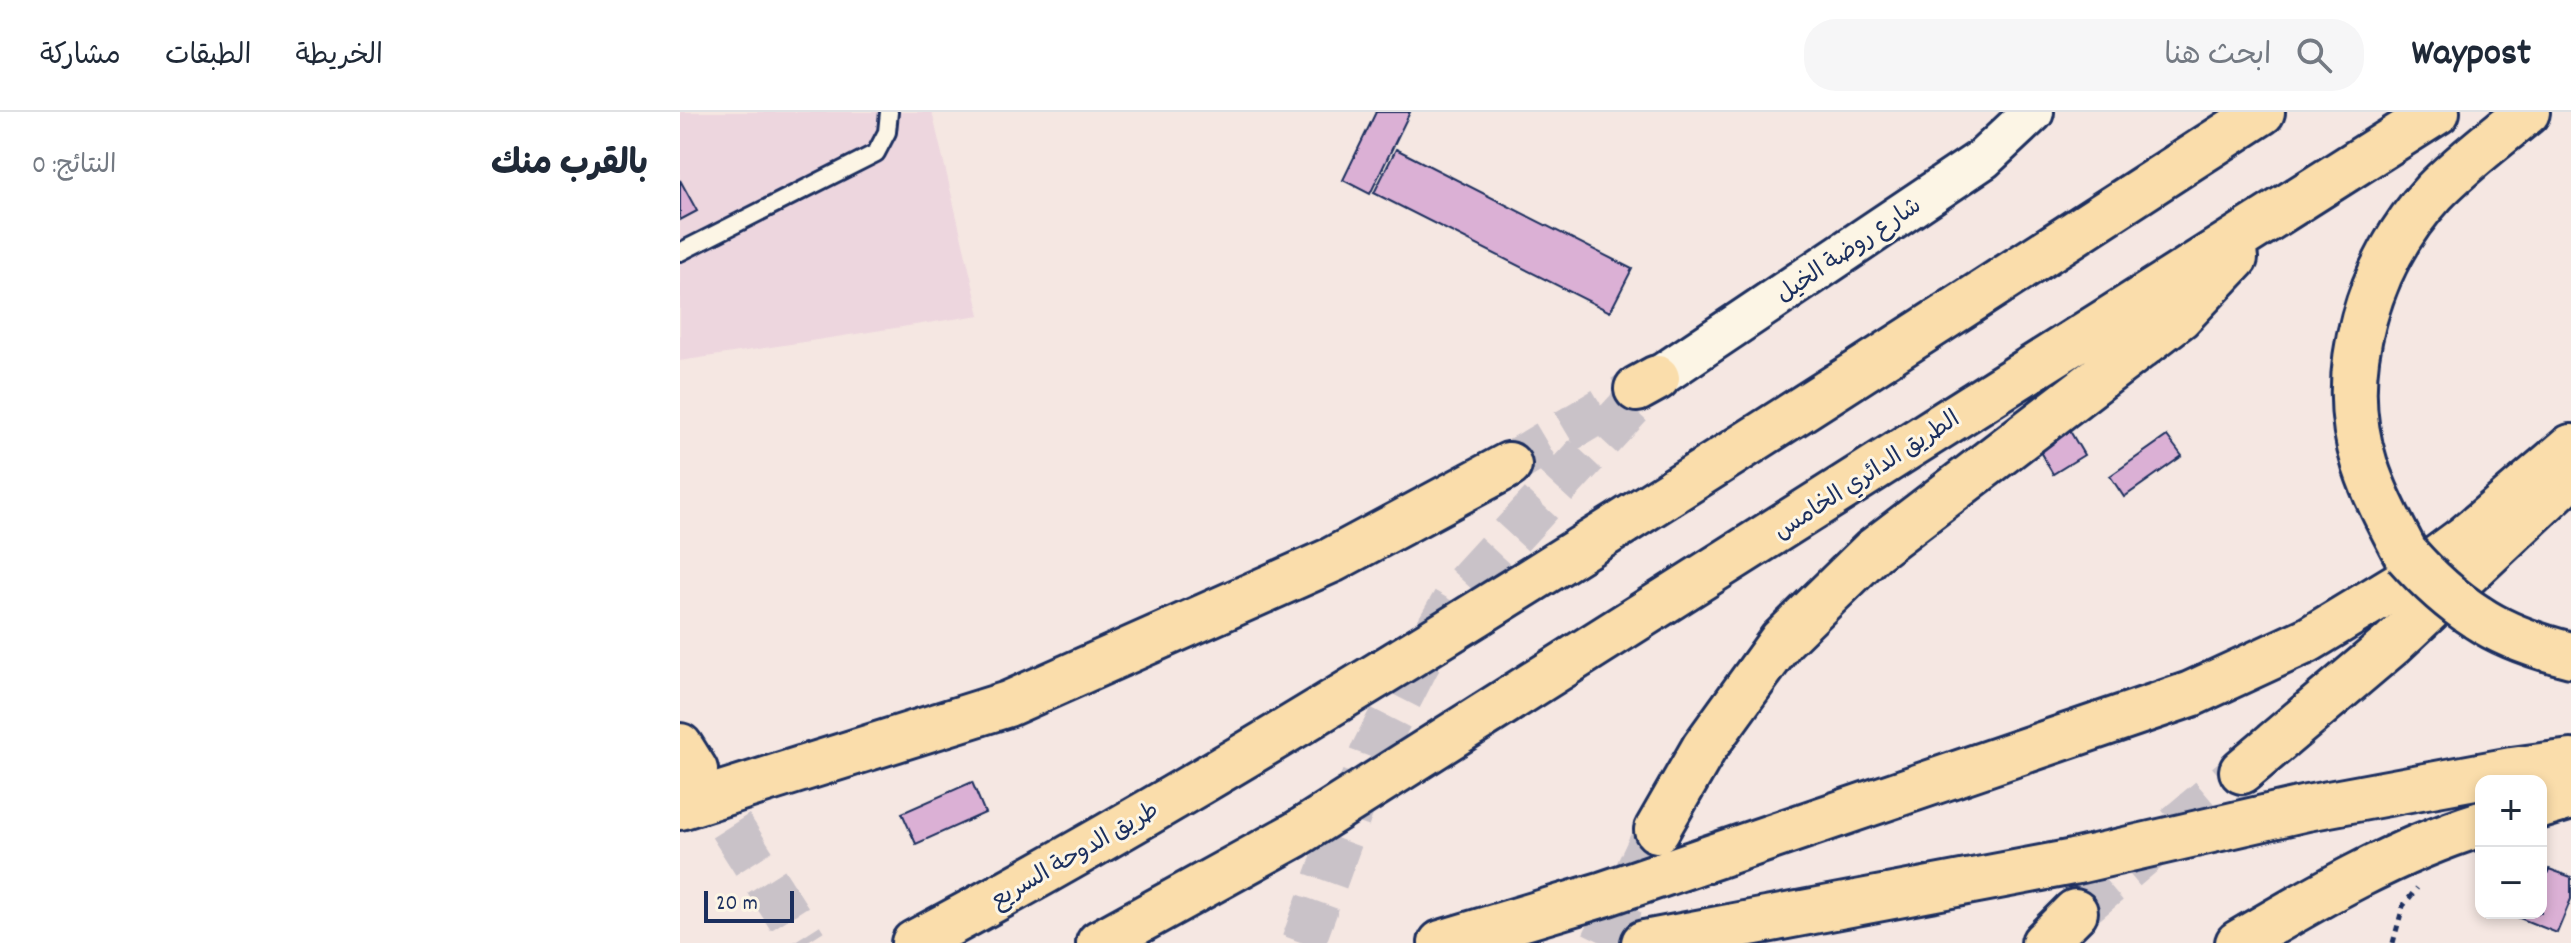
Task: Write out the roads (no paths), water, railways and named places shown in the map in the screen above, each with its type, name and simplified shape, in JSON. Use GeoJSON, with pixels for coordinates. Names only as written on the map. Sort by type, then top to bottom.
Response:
{"type":"FeatureCollection","features":[{"type":"Feature","properties":{"kind":"main road","name":"طريق الدوحة السريع"},"geometry":{"type":"LineString","coordinates":[[914,943],[1232,764],[1705,472],[2262,112]]}},
{"type":"Feature","properties":{"kind":"main road","name":"الطريق الدائري الخامس"},"geometry":{"type":"LineString","coordinates":[[1099,943],[1295,835],[2437,112]]}},
{"type":"Feature","properties":{"kind":"main road"},"geometry":{"type":"LineString","coordinates":[[2527,112],[2435,191],[2404,229],[2380,272],[2363,318],[2355,366],[2355,415],[2362,451],[2382,508],[2406,554],[2446,595],[2489,625],[2538,646],[2571,655]]}},
{"type":"Feature","properties":{"kind":"main road"},"geometry":{"type":"LineString","coordinates":[[1657,830],[1704,748],[1782,640],[1873,551],[2179,317],[2279,210]]}},
{"type":"Feature","properties":{"kind":"main road"},"geometry":{"type":"LineString","coordinates":[[1441,943],[1604,894],[2191,694],[2308,640],[2415,575],[2466,537],[2571,447]]}},
{"type":"Feature","properties":{"kind":"main road"},"geometry":{"type":"LineString","coordinates":[[685,775],[1008,704],[1332,560],[1509,465]]}},
{"type":"Feature","properties":{"kind":"main road"},"geometry":{"type":"LineString","coordinates":[[2242,771],[2392,644],[2571,476]]}},
{"type":"Feature","properties":{"kind":"main road"},"geometry":{"type":"LineString","coordinates":[[1644,943],[2073,862],[2307,808],[2571,762]]}},
{"type":"Feature","properties":{"kind":"main road"},"geometry":{"type":"LineString","coordinates":[[2547,804],[2571,797]]}},
{"type":"Feature","properties":{"kind":"main road"},"geometry":{"type":"LineString","coordinates":[[2238,943],[2375,866],[2475,826]]}},
{"type":"Feature","properties":{"kind":"main road"},"geometry":{"type":"LineString","coordinates":[[2044,943],[2075,912]]}},
{"type":"Feature","properties":{"kind":"street","name":"شارع روضة الخيل"},"geometry":{"type":"LineString","coordinates":[[1645,388],[1983,159],[2033,112]]}},
{"type":"Feature","properties":{"kind":"lane"},"geometry":{"type":"LineString","coordinates":[[680,252],[876,153],[887,132],[889,112]]}},
{"type":"Feature","properties":{"kind":"tunnel"},"geometry":{"type":"LineString","coordinates":[[1509,465],[1637,389]]}},
{"type":"Feature","properties":{"kind":"tunnel"},"geometry":{"type":"LineString","coordinates":[[1303,943],[1372,753],[1417,665],[1460,591],[1640,396]]}},
{"type":"Feature","properties":{"kind":"tunnel"},"geometry":{"type":"LineString","coordinates":[[695,770],[805,943]]}},
{"type":"Feature","properties":{"kind":"tunnel"},"geometry":{"type":"LineString","coordinates":[[2075,912],[2242,771]]}},
{"type":"Feature","properties":{"kind":"tunnel"},"geometry":{"type":"LineString","coordinates":[[1603,943],[1657,830]]}}]}
